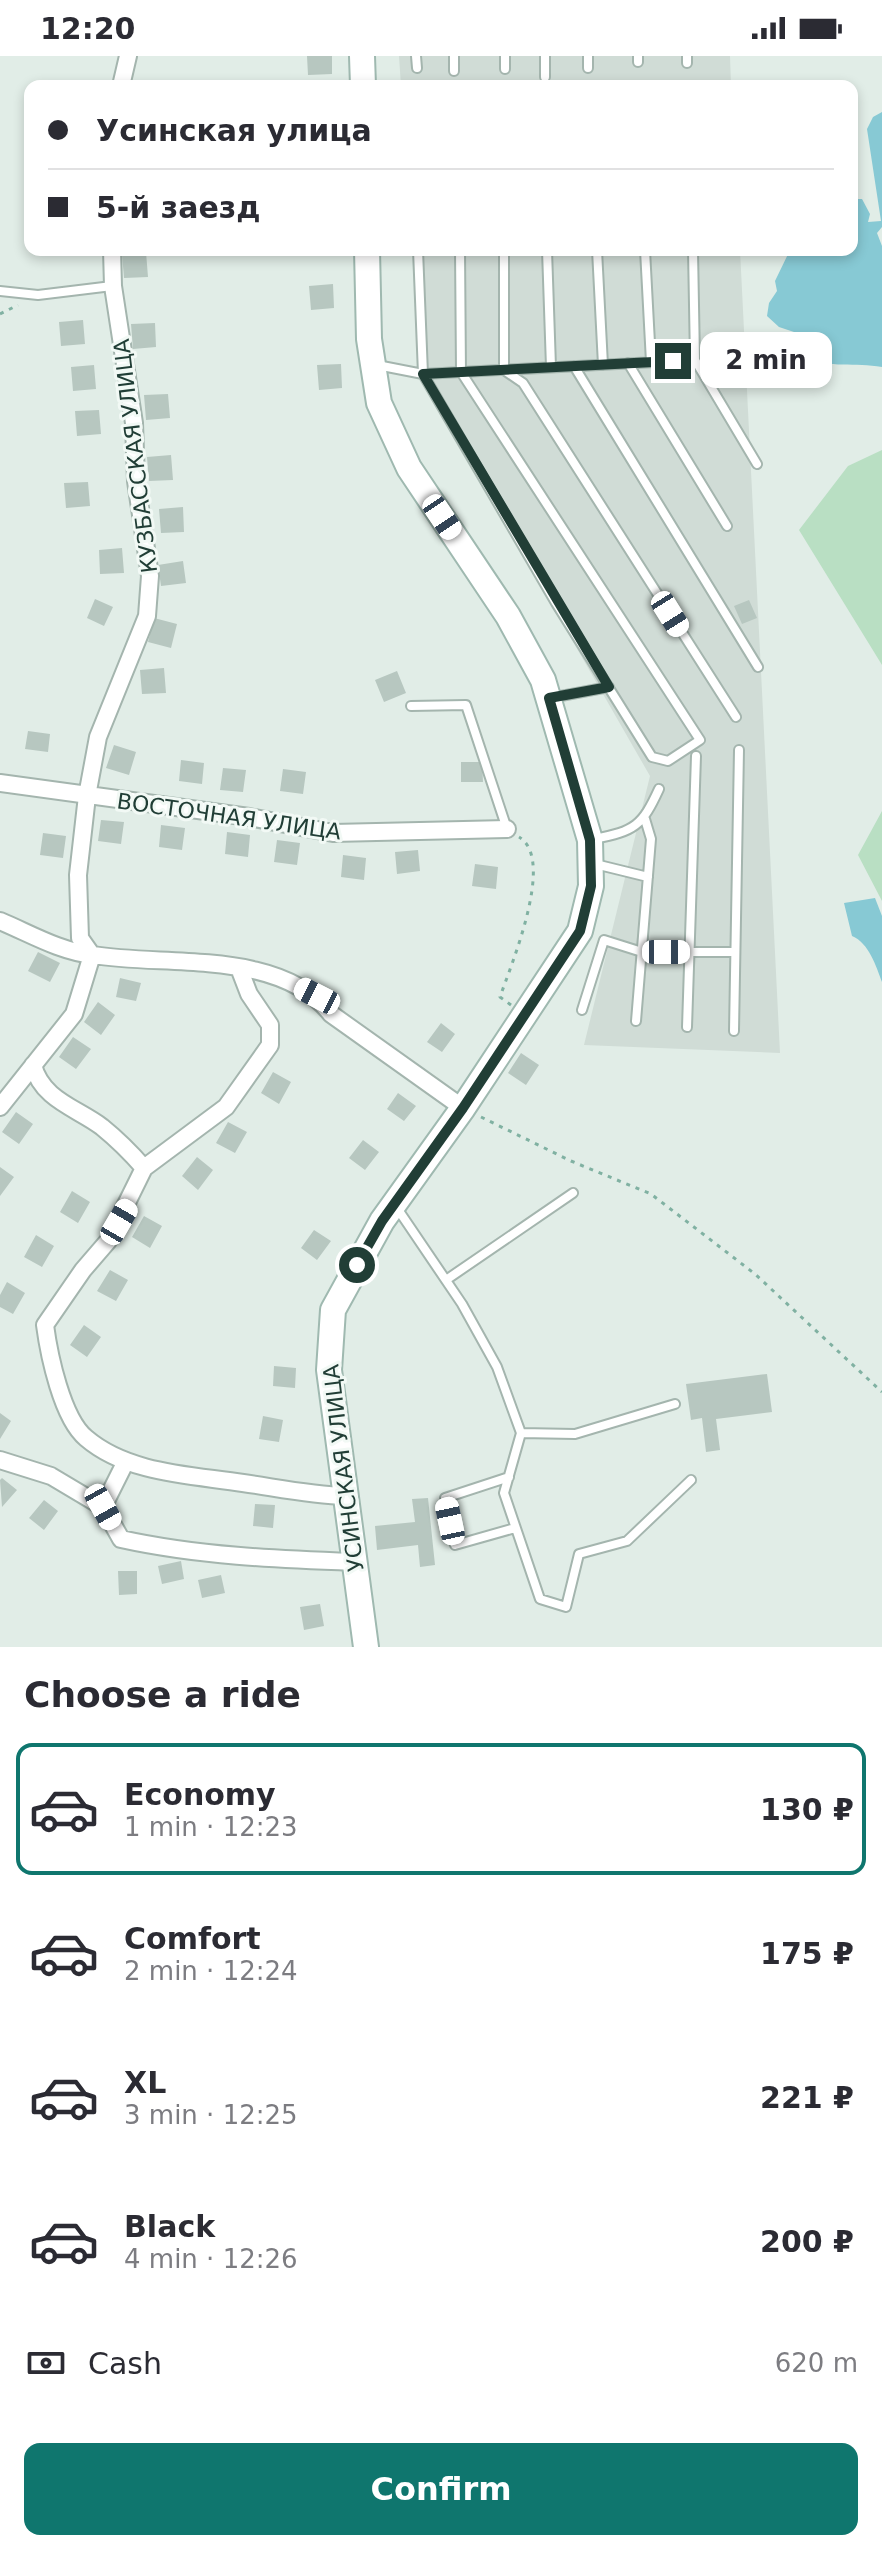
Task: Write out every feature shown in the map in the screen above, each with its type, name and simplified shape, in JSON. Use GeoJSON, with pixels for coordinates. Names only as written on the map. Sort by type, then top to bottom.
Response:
{"type":"FeatureCollection","features":[{"type":"Feature","properties":{"kind":"street"},"geometry":{"type":"LineString","coordinates":[[122,80],[128,56]]}},
{"type":"Feature","properties":{"kind":"street"},"geometry":{"type":"LineString","coordinates":[[362,56],[363,80]]}},
{"type":"Feature","properties":{"kind":"street","name":"КУЗБАССКАЯ УЛИЦА"},"geometry":{"type":"LineString","coordinates":[[92,955],[80,938],[78,875],[87,796],[98,737],[147,616],[150,576],[136,481],[134,423],[113,286],[112,256]]}},
{"type":"Feature","properties":{"kind":"street"},"geometry":{"type":"LineString","coordinates":[[367,256],[369,339],[379,403],[409,468],[508,616],[543,680],[590,851]]}},
{"type":"Feature","properties":{"kind":"street","name":"ВОСТОЧНАЯ УЛИЦА"},"geometry":{"type":"LineString","coordinates":[[0,783],[249,817],[333,833],[507,829]]}},
{"type":"Feature","properties":{"kind":"street","name":"УСИНСКАЯ УЛИЦА"},"geometry":{"type":"LineString","coordinates":[[366,1647],[329,1370],[333,1310],[394,1204],[463,1108],[580,931],[591,886],[590,851]]}},
{"type":"Feature","properties":{"kind":"street"},"geometry":{"type":"LineString","coordinates":[[0,921],[56,947],[92,955],[266,971],[317,996],[331,1014],[463,1108]]}},
{"type":"Feature","properties":{"kind":"street"},"geometry":{"type":"LineString","coordinates":[[0,1107],[74,1014],[92,955]]}},
{"type":"Feature","properties":{"kind":"street"},"geometry":{"type":"LineString","coordinates":[[239,968],[249,994],[270,1025],[270,1045],[226,1107],[144,1168],[108,1241],[83,1270],[45,1325],[49,1354],[70,1415],[84,1437],[126,1461],[179,1474],[296,1494],[346,1496]]}},
{"type":"Feature","properties":{"kind":"street"},"geometry":{"type":"LineString","coordinates":[[33,1065],[37,1081],[48,1092],[99,1125],[144,1168]]}},
{"type":"Feature","properties":{"kind":"street"},"geometry":{"type":"LineString","coordinates":[[0,1460],[51,1476],[103,1507],[121,1539],[165,1549],[354,1562]]}},
{"type":"Feature","properties":{"kind":"street"},"geometry":{"type":"LineString","coordinates":[[103,1507],[126,1461]]}},
{"type":"Feature","properties":{"kind":"lane"},"geometry":{"type":"LineString","coordinates":[[416,56],[417,68]]}},
{"type":"Feature","properties":{"kind":"lane"},"geometry":{"type":"LineString","coordinates":[[454,56],[454,71]]}},
{"type":"Feature","properties":{"kind":"lane"},"geometry":{"type":"LineString","coordinates":[[505,56],[505,69]]}},
{"type":"Feature","properties":{"kind":"lane"},"geometry":{"type":"LineString","coordinates":[[545,56],[545,77]]}},
{"type":"Feature","properties":{"kind":"lane"},"geometry":{"type":"LineString","coordinates":[[588,56],[588,68]]}},
{"type":"Feature","properties":{"kind":"lane"},"geometry":{"type":"LineString","coordinates":[[418,256],[423,374],[652,757],[668,761],[700,740],[461,372],[460,256]]}},
{"type":"Feature","properties":{"kind":"lane"},"geometry":{"type":"LineString","coordinates":[[504,256],[504,370]]}},
{"type":"Feature","properties":{"kind":"lane"},"geometry":{"type":"LineString","coordinates":[[547,256],[551,367]]}},
{"type":"Feature","properties":{"kind":"lane"},"geometry":{"type":"LineString","coordinates":[[597,256],[603,365]]}},
{"type":"Feature","properties":{"kind":"lane"},"geometry":{"type":"LineString","coordinates":[[645,256],[651,362]]}},
{"type":"Feature","properties":{"kind":"lane"},"geometry":{"type":"LineString","coordinates":[[693,256],[695,360],[757,464]]}},
{"type":"Feature","properties":{"kind":"lane"},"geometry":{"type":"LineString","coordinates":[[0,291],[38,295],[113,286]]}},
{"type":"Feature","properties":{"kind":"lane"},"geometry":{"type":"LineString","coordinates":[[373,364],[423,374],[695,360]]}},
{"type":"Feature","properties":{"kind":"lane"},"geometry":{"type":"LineString","coordinates":[[628,363],[727,526]]}},
{"type":"Feature","properties":{"kind":"lane"},"geometry":{"type":"LineString","coordinates":[[574,366],[758,667]]}},
{"type":"Feature","properties":{"kind":"lane"},"geometry":{"type":"LineString","coordinates":[[504,370],[523,383],[736,717]]}},
{"type":"Feature","properties":{"kind":"lane"},"geometry":{"type":"LineString","coordinates":[[549,698],[609,687]]}},
{"type":"Feature","properties":{"kind":"lane"},"geometry":{"type":"LineString","coordinates":[[411,706],[466,705],[507,829]]}},
{"type":"Feature","properties":{"kind":"lane"},"geometry":{"type":"LineString","coordinates":[[734,1031],[739,750]]}},
{"type":"Feature","properties":{"kind":"lane"},"geometry":{"type":"LineString","coordinates":[[687,1027],[696,756]]}},
{"type":"Feature","properties":{"kind":"lane"},"geometry":{"type":"LineString","coordinates":[[590,851],[626,833],[645,819],[659,789]]}},
{"type":"Feature","properties":{"kind":"lane"},"geometry":{"type":"LineString","coordinates":[[636,1021],[651,839],[645,819]]}},
{"type":"Feature","properties":{"kind":"lane"},"geometry":{"type":"LineString","coordinates":[[590,851],[648,877]]}},
{"type":"Feature","properties":{"kind":"lane"},"geometry":{"type":"LineString","coordinates":[[582,1010],[604,940],[642,952],[735,952]]}},
{"type":"Feature","properties":{"kind":"lane"},"geometry":{"type":"LineString","coordinates":[[446,1280],[573,1193]]}},
{"type":"Feature","properties":{"kind":"lane"},"geometry":{"type":"LineString","coordinates":[[394,1204],[446,1280],[497,1367],[521,1433],[504,1493],[540,1599],[566,1607],[579,1554],[627,1541],[691,1480]]}},
{"type":"Feature","properties":{"kind":"lane"},"geometry":{"type":"LineString","coordinates":[[521,1433],[575,1434],[675,1404]]}},
{"type":"Feature","properties":{"kind":"lane"},"geometry":{"type":"LineString","coordinates":[[509,1477],[445,1498],[455,1545],[515,1528]]}},
{"type":"Feature","properties":{"kind":"path"},"geometry":{"type":"LineString","coordinates":[[507,829],[525,840],[536,871],[522,934],[500,997],[524,1014]]}},
{"type":"Feature","properties":{"kind":"path"},"geometry":{"type":"LineString","coordinates":[[463,1108],[571,1161],[651,1194],[755,1274],[882,1392]]}},
{"type":"Feature","properties":{"kind":"shaded area"},"geometry":{"type":"Polygon","coordinates":[[[399,56],[730,56],[731,80],[401,80],[399,56]]]}},
{"type":"Feature","properties":{"kind":"shaded area"},"geometry":{"type":"Polygon","coordinates":[[[414,256],[740,256],[780,1053],[584,1045],[650,776],[424,382],[414,256]]]}},
{"type":"Feature","properties":{"kind":"green space"},"geometry":{"type":"Polygon","coordinates":[[[882,450],[882,665],[799,530],[848,466],[882,450]]]}},
{"type":"Feature","properties":{"kind":"green space"},"geometry":{"type":"Polygon","coordinates":[[[882,811],[882,901],[858,855],[882,811]]]}},
{"type":"Feature","properties":{"kind":"water"},"geometry":{"type":"Polygon","coordinates":[[[882,112],[882,227],[877,233],[882,246],[882,367],[814,361],[805,357],[797,333],[779,327],[767,316],[769,303],[777,291],[775,281],[787,256],[858,256],[858,199],[862,199],[870,214],[868,222],[881,221],[867,129],[873,117],[882,112]]]}},
{"type":"Feature","properties":{"kind":"water"},"geometry":{"type":"Polygon","coordinates":[[[875,898],[882,916],[882,982],[867,949],[852,936],[844,903],[875,898]]]}},
{"type":"Feature","properties":{"kind":"building"},"geometry":{"type":"Polygon","coordinates":[[[307,56],[332,56],[332,74],[308,75],[307,56]]]}},
{"type":"Feature","properties":{"kind":"building"},"geometry":{"type":"Polygon","coordinates":[[[122,256],[146,256],[148,277],[124,278],[122,256]]]}},
{"type":"Feature","properties":{"kind":"building"},"geometry":{"type":"Polygon","coordinates":[[[333,284],[334,308],[311,310],[309,286],[333,284]]]}},
{"type":"Feature","properties":{"kind":"building"},"geometry":{"type":"Polygon","coordinates":[[[83,320],[85,344],[61,346],[59,322],[83,320]]]}},
{"type":"Feature","properties":{"kind":"building"},"geometry":{"type":"Polygon","coordinates":[[[155,323],[156,347],[133,349],[131,324],[155,323]]]}},
{"type":"Feature","properties":{"kind":"building"},"geometry":{"type":"Polygon","coordinates":[[[341,364],[342,388],[319,390],[317,365],[341,364]]]}},
{"type":"Feature","properties":{"kind":"building"},"geometry":{"type":"Polygon","coordinates":[[[94,365],[96,389],[73,391],[71,367],[94,365]]]}},
{"type":"Feature","properties":{"kind":"building"},"geometry":{"type":"Polygon","coordinates":[[[168,394],[170,418],[146,420],[144,395],[168,394]]]}},
{"type":"Feature","properties":{"kind":"building"},"geometry":{"type":"Polygon","coordinates":[[[99,410],[101,434],[77,436],[75,411],[99,410]]]}},
{"type":"Feature","properties":{"kind":"building"},"geometry":{"type":"Polygon","coordinates":[[[171,455],[173,480],[149,481],[147,457],[171,455]]]}},
{"type":"Feature","properties":{"kind":"building"},"geometry":{"type":"Polygon","coordinates":[[[88,482],[90,506],[66,508],[64,483],[88,482]]]}},
{"type":"Feature","properties":{"kind":"building"},"geometry":{"type":"Polygon","coordinates":[[[183,507],[184,532],[161,533],[159,509],[183,507]]]}},
{"type":"Feature","properties":{"kind":"building"},"geometry":{"type":"Polygon","coordinates":[[[122,548],[124,573],[100,574],[99,550],[122,548]]]}},
{"type":"Feature","properties":{"kind":"building"},"geometry":{"type":"Polygon","coordinates":[[[183,561],[186,583],[161,586],[158,565],[183,561]]]}},
{"type":"Feature","properties":{"kind":"building"},"geometry":{"type":"Polygon","coordinates":[[[95,599],[113,607],[104,626],[87,618],[95,599]]]}},
{"type":"Feature","properties":{"kind":"building"},"geometry":{"type":"Polygon","coordinates":[[[749,600],[757,618],[742,624],[734,606],[749,600]]]}},
{"type":"Feature","properties":{"kind":"building"},"geometry":{"type":"Polygon","coordinates":[[[154,618],[177,624],[171,648],[148,642],[154,618]]]}},
{"type":"Feature","properties":{"kind":"building"},"geometry":{"type":"Polygon","coordinates":[[[164,668],[166,693],[142,694],[140,670],[164,668]]]}},
{"type":"Feature","properties":{"kind":"building"},"geometry":{"type":"Polygon","coordinates":[[[397,671],[406,693],[384,702],[375,680],[397,671]]]}},
{"type":"Feature","properties":{"kind":"building"},"geometry":{"type":"Polygon","coordinates":[[[28,731],[50,734],[48,752],[25,749],[28,731]]]}},
{"type":"Feature","properties":{"kind":"building"},"geometry":{"type":"Polygon","coordinates":[[[114,745],[136,752],[129,775],[106,768],[114,745]]]}},
{"type":"Feature","properties":{"kind":"building"},"geometry":{"type":"Polygon","coordinates":[[[181,760],[204,763],[202,784],[179,781],[181,760]]]}},
{"type":"Feature","properties":{"kind":"building"},"geometry":{"type":"Polygon","coordinates":[[[461,762],[482,762],[483,782],[461,782],[461,762]]]}},
{"type":"Feature","properties":{"kind":"building"},"geometry":{"type":"Polygon","coordinates":[[[223,768],[246,770],[243,792],[220,790],[223,768]]]}},
{"type":"Feature","properties":{"kind":"building"},"geometry":{"type":"Polygon","coordinates":[[[283,769],[306,772],[303,794],[280,791],[283,769]]]}},
{"type":"Feature","properties":{"kind":"building"},"geometry":{"type":"Polygon","coordinates":[[[101,820],[124,822],[121,844],[98,841],[101,820]]]}},
{"type":"Feature","properties":{"kind":"building"},"geometry":{"type":"Polygon","coordinates":[[[161,825],[185,828],[182,850],[159,847],[161,825]]]}},
{"type":"Feature","properties":{"kind":"building"},"geometry":{"type":"Polygon","coordinates":[[[227,832],[250,835],[248,857],[225,854],[227,832]]]}},
{"type":"Feature","properties":{"kind":"building"},"geometry":{"type":"Polygon","coordinates":[[[43,833],[66,836],[63,858],[40,855],[43,833]]]}},
{"type":"Feature","properties":{"kind":"building"},"geometry":{"type":"Polygon","coordinates":[[[277,840],[300,843],[297,865],[274,862],[277,840]]]}},
{"type":"Feature","properties":{"kind":"building"},"geometry":{"type":"Polygon","coordinates":[[[418,850],[420,871],[397,874],[395,852],[418,850]]]}},
{"type":"Feature","properties":{"kind":"building"},"geometry":{"type":"Polygon","coordinates":[[[343,855],[366,858],[364,880],[341,877],[343,855]]]}},
{"type":"Feature","properties":{"kind":"building"},"geometry":{"type":"Polygon","coordinates":[[[475,864],[498,867],[496,889],[472,886],[475,864]]]}},
{"type":"Feature","properties":{"kind":"building"},"geometry":{"type":"Polygon","coordinates":[[[38,952],[60,963],[50,982],[28,971],[38,952]]]}},
{"type":"Feature","properties":{"kind":"building"},"geometry":{"type":"Polygon","coordinates":[[[120,978],[141,983],[136,1001],[116,997],[120,978]]]}},
{"type":"Feature","properties":{"kind":"building"},"geometry":{"type":"Polygon","coordinates":[[[98,1002],[115,1015],[101,1035],[84,1022],[98,1002]]]}},
{"type":"Feature","properties":{"kind":"building"},"geometry":{"type":"Polygon","coordinates":[[[441,1023],[455,1034],[442,1052],[427,1042],[441,1023]]]}},
{"type":"Feature","properties":{"kind":"building"},"geometry":{"type":"Polygon","coordinates":[[[73,1037],[91,1049],[76,1069],[59,1057],[73,1037]]]}},
{"type":"Feature","properties":{"kind":"building"},"geometry":{"type":"Polygon","coordinates":[[[521,1053],[539,1065],[526,1085],[508,1073],[521,1053]]]}},
{"type":"Feature","properties":{"kind":"building"},"geometry":{"type":"Polygon","coordinates":[[[273,1072],[291,1082],[279,1104],[261,1093],[273,1072]]]}},
{"type":"Feature","properties":{"kind":"building"},"geometry":{"type":"Polygon","coordinates":[[[398,1093],[416,1106],[404,1121],[387,1109],[398,1093]]]}},
{"type":"Feature","properties":{"kind":"building"},"geometry":{"type":"Polygon","coordinates":[[[16,1112],[33,1124],[19,1144],[2,1132],[16,1112]]]}},
{"type":"Feature","properties":{"kind":"building"},"geometry":{"type":"Polygon","coordinates":[[[228,1122],[247,1132],[235,1153],[216,1143],[228,1122]]]}},
{"type":"Feature","properties":{"kind":"building"},"geometry":{"type":"Polygon","coordinates":[[[363,1140],[379,1152],[365,1170],[349,1158],[363,1140]]]}},
{"type":"Feature","properties":{"kind":"building"},"geometry":{"type":"Polygon","coordinates":[[[197,1157],[213,1170],[198,1190],[182,1176],[197,1157]]]}},
{"type":"Feature","properties":{"kind":"building"},"geometry":{"type":"Polygon","coordinates":[[[0,1167],[14,1177],[0,1196],[0,1167]]]}},
{"type":"Feature","properties":{"kind":"building"},"geometry":{"type":"Polygon","coordinates":[[[72,1191],[90,1202],[78,1223],[60,1212],[72,1191]]]}},
{"type":"Feature","properties":{"kind":"building"},"geometry":{"type":"Polygon","coordinates":[[[144,1216],[162,1226],[150,1248],[132,1237],[144,1216]]]}},
{"type":"Feature","properties":{"kind":"building"},"geometry":{"type":"Polygon","coordinates":[[[314,1230],[331,1241],[317,1260],[301,1248],[314,1230]]]}},
{"type":"Feature","properties":{"kind":"building"},"geometry":{"type":"Polygon","coordinates":[[[36,1235],[54,1246],[42,1267],[24,1257],[36,1235]]]}},
{"type":"Feature","properties":{"kind":"building"},"geometry":{"type":"Polygon","coordinates":[[[110,1270],[128,1280],[116,1301],[97,1291],[110,1270]]]}},
{"type":"Feature","properties":{"kind":"building"},"geometry":{"type":"Polygon","coordinates":[[[7,1282],[25,1293],[13,1314],[0,1307],[0,1295],[7,1282]]]}},
{"type":"Feature","properties":{"kind":"building"},"geometry":{"type":"Polygon","coordinates":[[[84,1325],[101,1337],[87,1357],[70,1345],[84,1325]]]}},
{"type":"Feature","properties":{"kind":"building"},"geometry":{"type":"Polygon","coordinates":[[[274,1366],[296,1368],[295,1388],[273,1386],[274,1366]]]}},
{"type":"Feature","properties":{"kind":"building"},"geometry":{"type":"Polygon","coordinates":[[[767,1374],[772,1412],[716,1419],[720,1450],[706,1452],[702,1418],[691,1420],[686,1384],[767,1374]]]}},
{"type":"Feature","properties":{"kind":"building"},"geometry":{"type":"Polygon","coordinates":[[[0,1413],[11,1421],[0,1439],[0,1413]]]}},
{"type":"Feature","properties":{"kind":"building"},"geometry":{"type":"Polygon","coordinates":[[[263,1416],[283,1420],[279,1442],[259,1439],[263,1416]]]}},
{"type":"Feature","properties":{"kind":"building"},"geometry":{"type":"Polygon","coordinates":[[[2,1478],[17,1490],[2,1507],[0,1480],[2,1478]]]}},
{"type":"Feature","properties":{"kind":"building"},"geometry":{"type":"Polygon","coordinates":[[[428,1498],[435,1565],[420,1567],[418,1545],[377,1550],[375,1526],[415,1522],[412,1499],[428,1498]]]}},
{"type":"Feature","properties":{"kind":"building"},"geometry":{"type":"Polygon","coordinates":[[[44,1500],[58,1511],[44,1530],[29,1518],[44,1500]]]}},
{"type":"Feature","properties":{"kind":"building"},"geometry":{"type":"Polygon","coordinates":[[[255,1504],[275,1505],[273,1528],[253,1526],[255,1504]]]}},
{"type":"Feature","properties":{"kind":"building"},"geometry":{"type":"Polygon","coordinates":[[[181,1561],[184,1579],[162,1584],[158,1566],[181,1561]]]}},
{"type":"Feature","properties":{"kind":"building"},"geometry":{"type":"Polygon","coordinates":[[[118,1571],[137,1571],[137,1594],[119,1595],[118,1571]]]}},
{"type":"Feature","properties":{"kind":"building"},"geometry":{"type":"Polygon","coordinates":[[[221,1575],[225,1593],[202,1598],[198,1580],[221,1575]]]}},
{"type":"Feature","properties":{"kind":"building"},"geometry":{"type":"Polygon","coordinates":[[[320,1604],[324,1626],[304,1630],[300,1607],[320,1604]]]}},
{"type":"Feature","properties":{"kind":"route"},"geometry":{"type":"LineString","coordinates":[[357,1265],[382,1221],[463,1108],[580,931],[591,886],[590,840],[549,698],[609,687],[556,603],[423,374],[673,361]]}}]}
